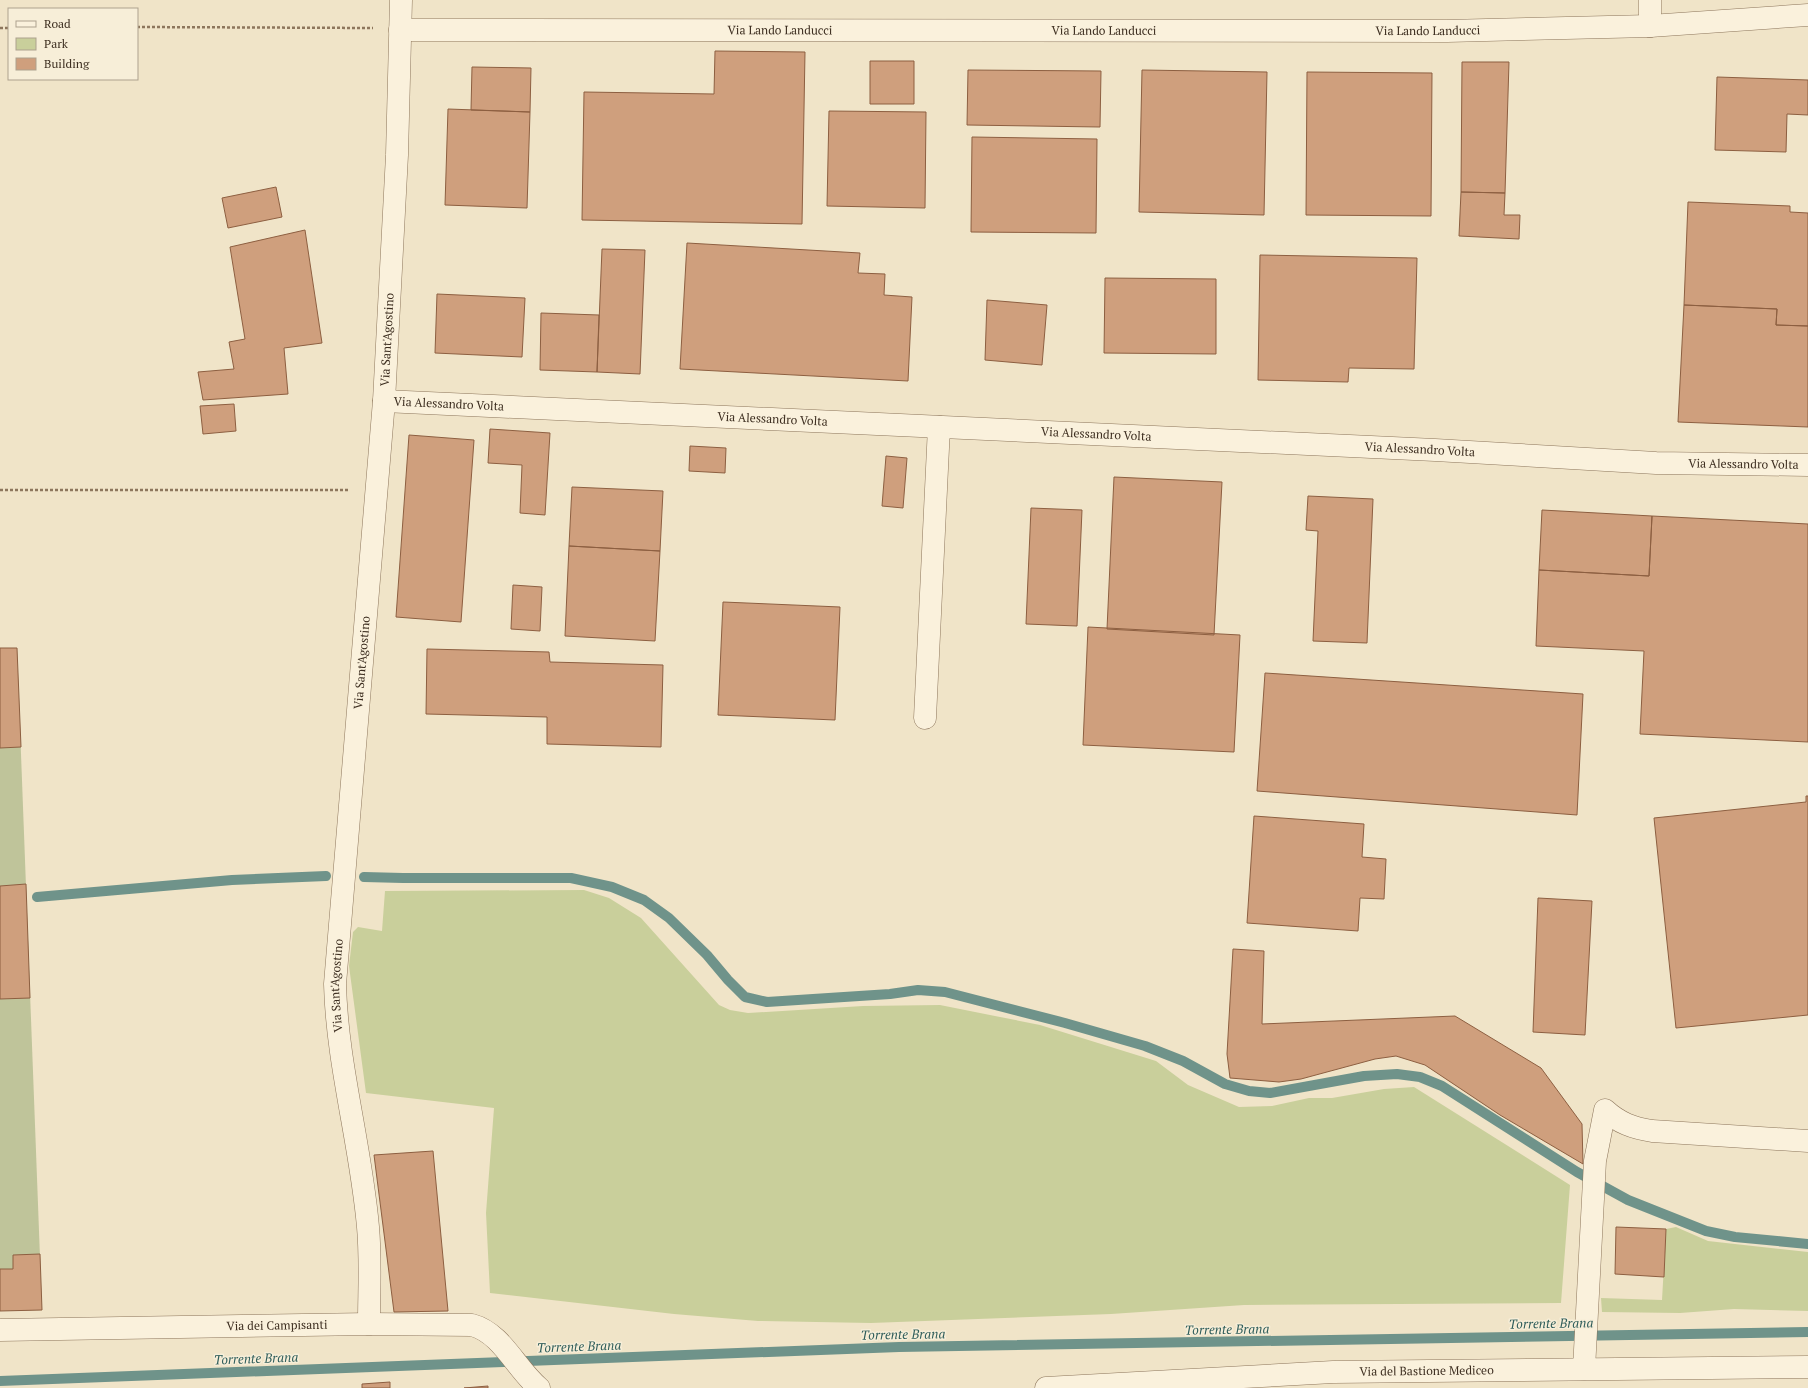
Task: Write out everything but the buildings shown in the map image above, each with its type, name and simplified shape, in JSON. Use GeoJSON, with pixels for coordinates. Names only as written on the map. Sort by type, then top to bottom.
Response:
{"type":"FeatureCollection","features":[{"type":"Feature","properties":{"kind":"street","name":"Via Sant'Agostino"},"geometry":{"type":"LineString","coordinates":[[369,1324],[368,1227],[357,1145],[336,1018],[334,984],[384,401],[397,156],[401,0]]}},
{"type":"Feature","properties":{"kind":"street"},"geometry":{"type":"LineString","coordinates":[[1650,0],[1650,26]]}},
{"type":"Feature","properties":{"kind":"street","name":"Via Lando Landucci"},"geometry":{"type":"LineString","coordinates":[[400,30],[1447,31],[1650,26],[1808,15]]}},
{"type":"Feature","properties":{"kind":"street","name":"Via Alessandro Volta"},"geometry":{"type":"LineString","coordinates":[[384,401],[1419,449],[1656,463],[1808,465]]}},
{"type":"Feature","properties":{"kind":"street"},"geometry":{"type":"LineString","coordinates":[[925,718],[939,427]]}},
{"type":"Feature","properties":{"kind":"street"},"geometry":{"type":"LineString","coordinates":[[1584,1360],[1595,1161],[1605,1110],[1617,1120],[1629,1126],[1652,1131],[1808,1141]]}},
{"type":"Feature","properties":{"kind":"street","name":"Via dei Campisanti"},"geometry":{"type":"LineString","coordinates":[[0,1330],[369,1324],[472,1325],[491,1334],[534,1384]]}},
{"type":"Feature","properties":{"kind":"street","name":"Via del Bastione Mediceo"},"geometry":{"type":"LineString","coordinates":[[1046,1388],[1584,1360],[1808,1367]]}},
{"type":"Feature","properties":{"kind":"path"},"geometry":{"type":"LineString","coordinates":[[138,28],[354,27],[400,30]]}},
{"type":"Feature","properties":{"kind":"path"},"geometry":{"type":"LineString","coordinates":[[0,490],[376,490]]}},
{"type":"Feature","properties":{"kind":"green space"},"geometry":{"type":"Polygon","coordinates":[[[0,648],[17,648],[42,1310],[0,1311],[0,648]]]}},
{"type":"Feature","properties":{"kind":"green space"},"geometry":{"type":"Polygon","coordinates":[[[584,890],[609,898],[641,918],[719,1005],[730,1010],[748,1013],[863,1006],[940,1005],[1040,1025],[1156,1061],[1188,1085],[1239,1107],[1272,1106],[1309,1098],[1332,1098],[1384,1089],[1414,1087],[1570,1185],[1561,1303],[1244,1305],[1111,1314],[871,1323],[758,1321],[674,1314],[490,1293],[486,1213],[494,1108],[366,1093],[349,966],[353,932],[358,927],[382,931],[385,891],[584,890]]]}},
{"type":"Feature","properties":{"kind":"green space"},"geometry":{"type":"Polygon","coordinates":[[[1676,1227],[1708,1241],[1808,1252],[1808,1311],[1734,1309],[1680,1313],[1602,1312],[1601,1298],[1662,1300],[1666,1229],[1676,1227]]]}},
{"type":"Feature","properties":{"kind":"waterway"},"geometry":{"type":"LineString","coordinates":[[37,897],[232,880],[326,876]]}},
{"type":"Feature","properties":{"kind":"waterway"},"geometry":{"type":"LineString","coordinates":[[364,877],[571,878],[612,887],[644,900],[669,918],[707,955],[728,980],[745,997],[767,1002],[890,994],[918,990],[945,992],[1065,1023],[1145,1046],[1183,1061],[1225,1084],[1249,1091],[1270,1093],[1364,1076],[1397,1074],[1420,1077],[1442,1086],[1577,1172],[1628,1200],[1706,1231],[1735,1237],[1808,1244]]}},
{"type":"Feature","properties":{"kind":"waterway","name":"Torrente Brana"},"geometry":{"type":"LineString","coordinates":[[0,1381],[899,1347],[1808,1332]]}}]}
